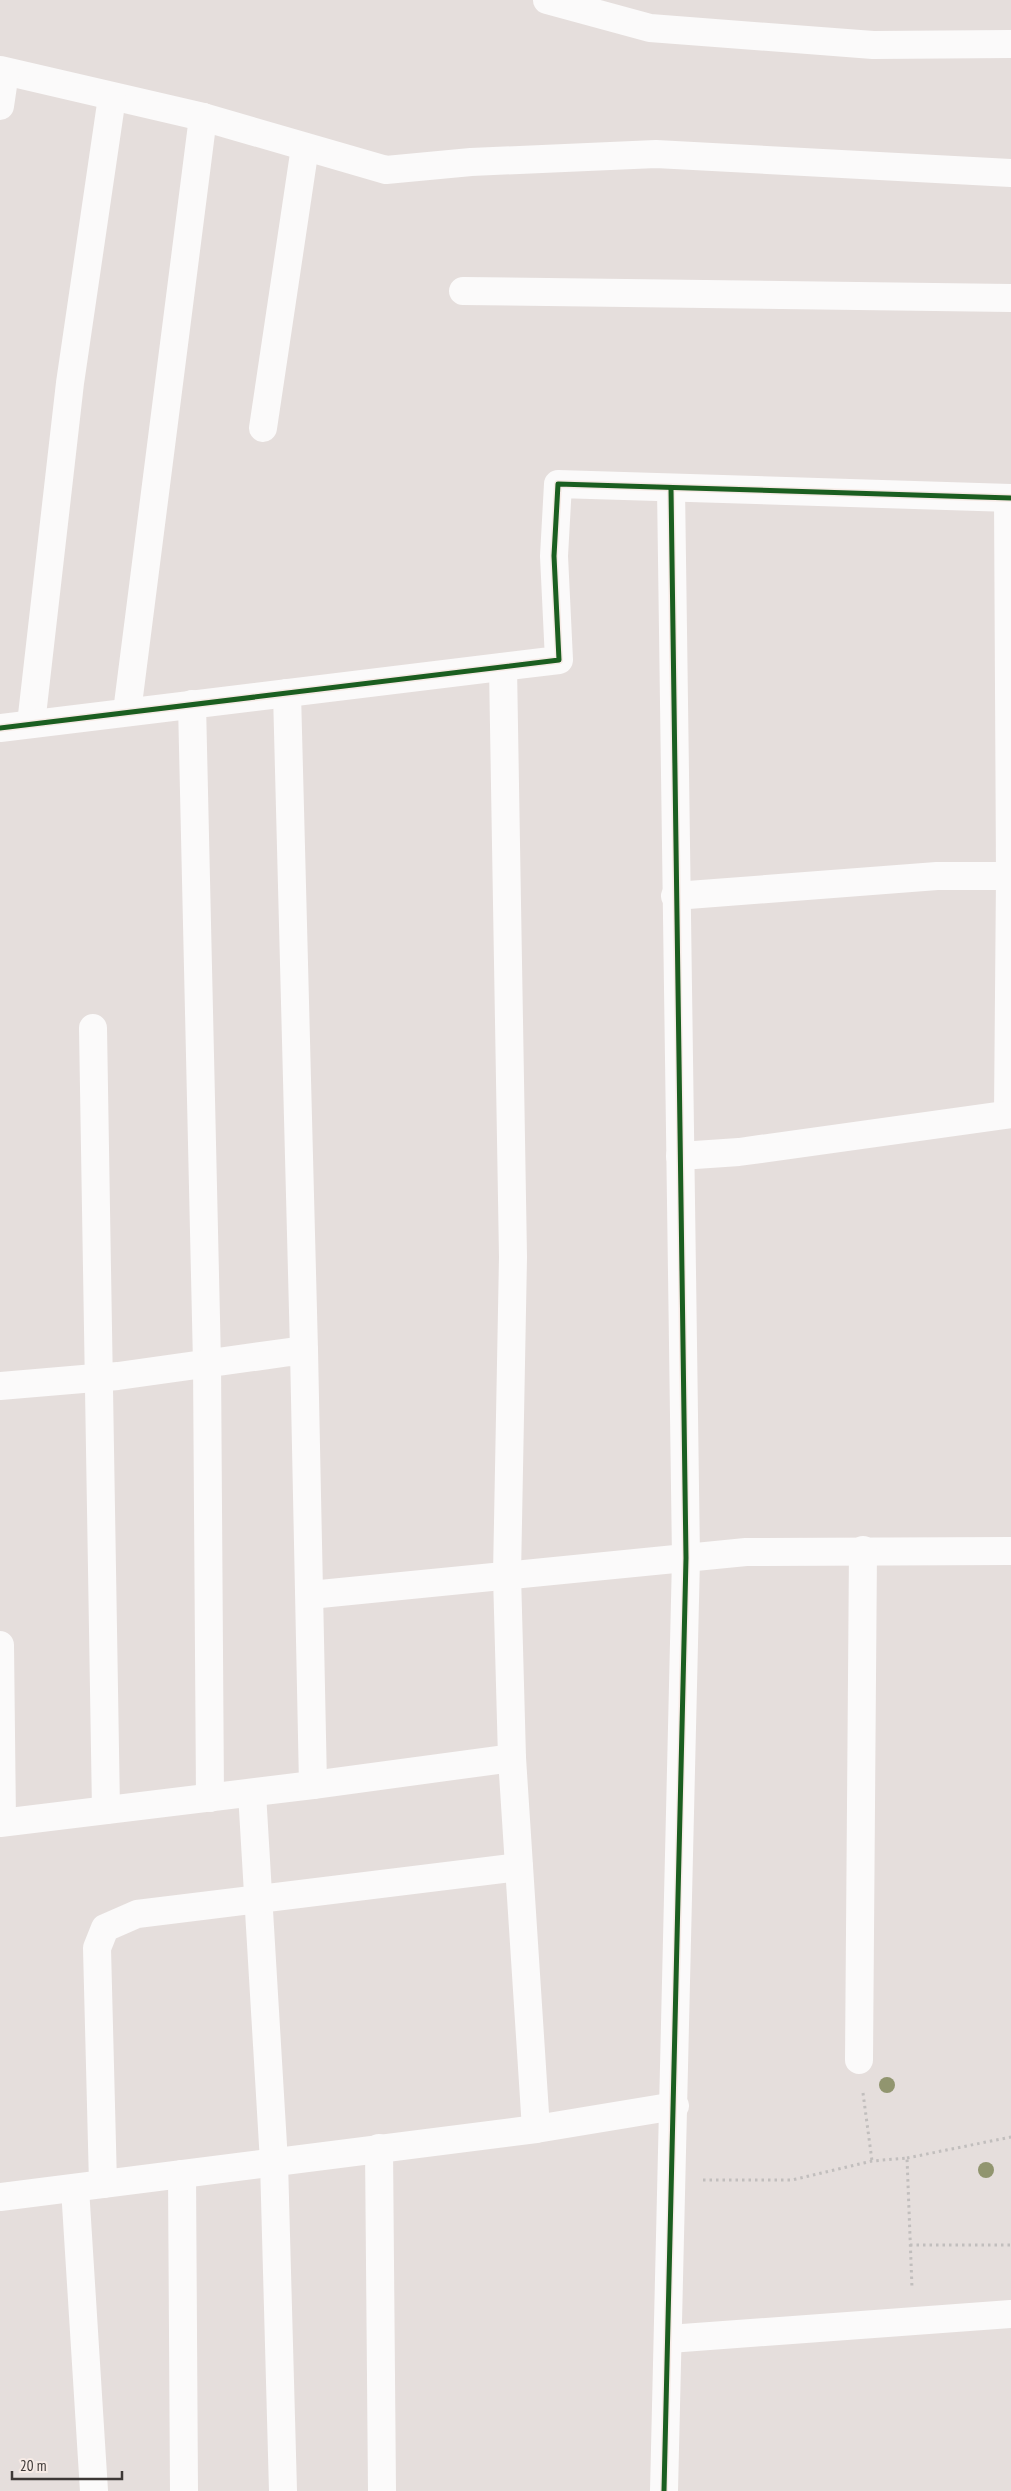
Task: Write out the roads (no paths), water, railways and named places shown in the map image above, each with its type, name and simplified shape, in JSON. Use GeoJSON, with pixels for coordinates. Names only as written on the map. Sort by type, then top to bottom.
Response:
{"type":"FeatureCollection","features":[{"type":"Feature","properties":{"kind":"street"},"geometry":{"type":"LineString","coordinates":[[547,0],[650,28],[873,45],[1011,44]]}},
{"type":"Feature","properties":{"kind":"street"},"geometry":{"type":"LineString","coordinates":[[0,106],[2,71],[203,118],[386,170],[470,162],[656,154],[1011,173]]}},
{"type":"Feature","properties":{"kind":"street"},"geometry":{"type":"LineString","coordinates":[[30,724],[70,383],[112,97]]}},
{"type":"Feature","properties":{"kind":"street"},"geometry":{"type":"LineString","coordinates":[[126,712],[203,118]]}},
{"type":"Feature","properties":{"kind":"street"},"geometry":{"type":"LineString","coordinates":[[264,428],[305,147]]}},
{"type":"Feature","properties":{"kind":"street"},"geometry":{"type":"LineString","coordinates":[[463,291],[1011,298]]}},
{"type":"Feature","properties":{"kind":"street"},"geometry":{"type":"LineString","coordinates":[[0,728],[559,660],[554,556],[558,484],[1010,498],[1011,876],[1009,1114],[739,1152],[680,1156]]}},
{"type":"Feature","properties":{"kind":"street"},"geometry":{"type":"LineString","coordinates":[[664,2491],[675,2106],[686,1558],[675,896],[671,488]]}},
{"type":"Feature","properties":{"kind":"street"},"geometry":{"type":"LineString","coordinates":[[503,667],[513,1257],[507,1575],[512,1758],[536,2129]]}},
{"type":"Feature","properties":{"kind":"street"},"geometry":{"type":"LineString","coordinates":[[288,693],[313,1785]]}},
{"type":"Feature","properties":{"kind":"street"},"geometry":{"type":"LineString","coordinates":[[192,704],[207,1364],[210,1798]]}},
{"type":"Feature","properties":{"kind":"street"},"geometry":{"type":"LineString","coordinates":[[675,896],[937,876],[1011,876]]}},
{"type":"Feature","properties":{"kind":"street"},"geometry":{"type":"LineString","coordinates":[[93,1028],[106,1810]]}},
{"type":"Feature","properties":{"kind":"street"},"geometry":{"type":"LineString","coordinates":[[0,1386],[98,1378],[304,1350]]}},
{"type":"Feature","properties":{"kind":"street"},"geometry":{"type":"LineString","coordinates":[[310,1595],[746,1552],[863,1550],[1011,1551]]}},
{"type":"Feature","properties":{"kind":"street"},"geometry":{"type":"LineString","coordinates":[[859,2060],[863,1550]]}},
{"type":"Feature","properties":{"kind":"street"},"geometry":{"type":"LineString","coordinates":[[0,1645],[1,1822],[252,1793],[512,1758]]}},
{"type":"Feature","properties":{"kind":"street"},"geometry":{"type":"LineString","coordinates":[[252,1793],[260,1899],[274,2162],[283,2491]]}},
{"type":"Feature","properties":{"kind":"street"},"geometry":{"type":"LineString","coordinates":[[103,2184],[97,1948],[105,1928],[137,1914],[519,1867]]}},
{"type":"Feature","properties":{"kind":"street"},"geometry":{"type":"LineString","coordinates":[[0,2197],[536,2129],[675,2106]]}},
{"type":"Feature","properties":{"kind":"street"},"geometry":{"type":"LineString","coordinates":[[380,2148],[382,2491]]}},
{"type":"Feature","properties":{"kind":"street"},"geometry":{"type":"LineString","coordinates":[[182,2174],[184,2491]]}},
{"type":"Feature","properties":{"kind":"street"},"geometry":{"type":"LineString","coordinates":[[75,2188],[94,2491]]}},
{"type":"Feature","properties":{"kind":"street"},"geometry":{"type":"LineString","coordinates":[[669,2339],[1011,2314]]}}]}
